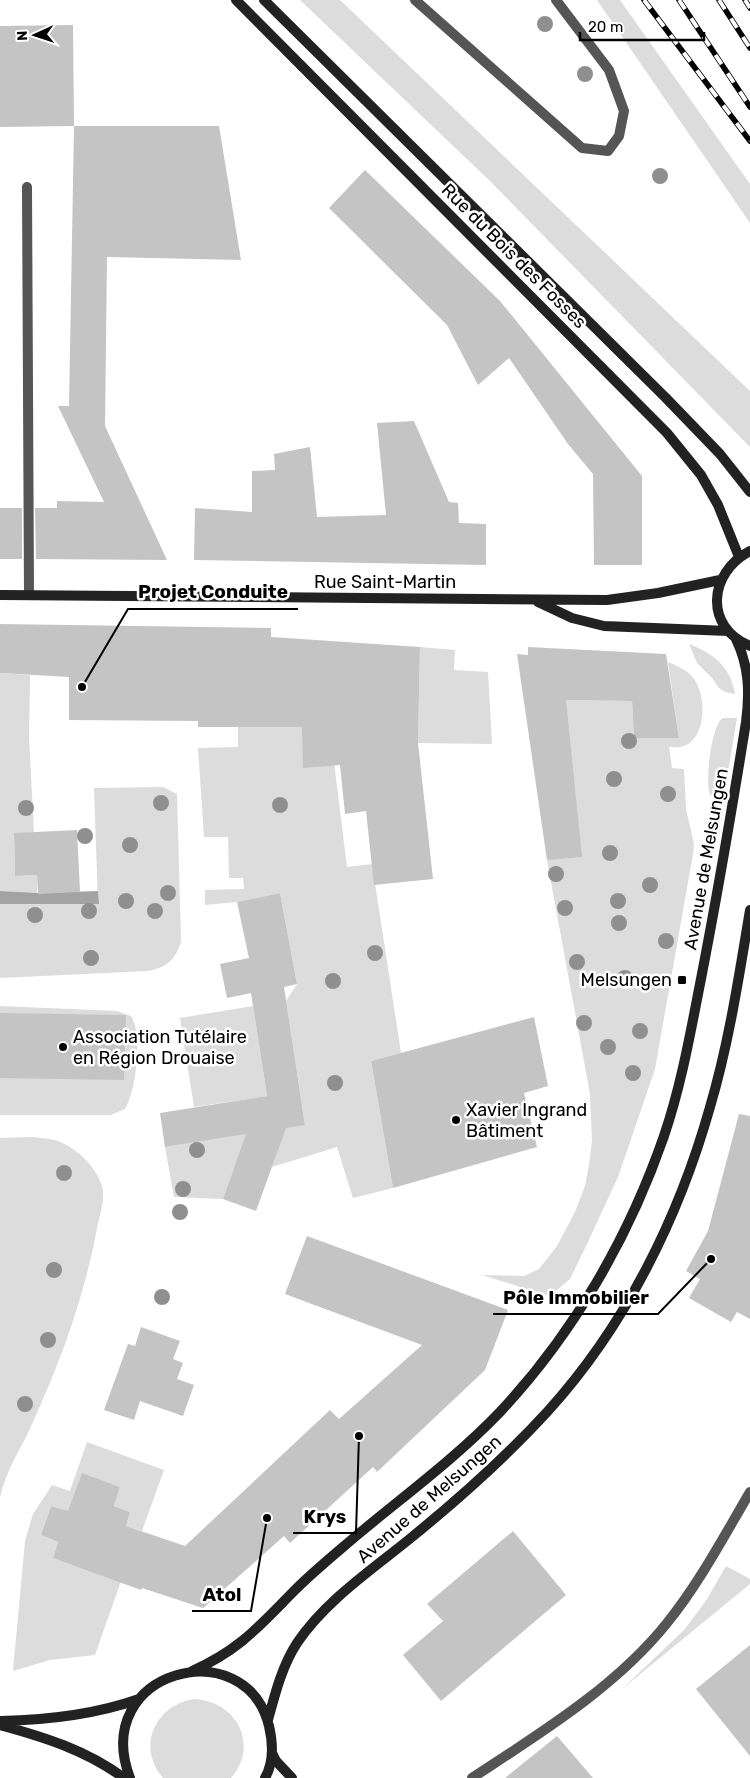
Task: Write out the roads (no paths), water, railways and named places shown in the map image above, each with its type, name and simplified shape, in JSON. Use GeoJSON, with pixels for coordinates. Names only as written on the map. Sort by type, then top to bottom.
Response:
{"type":"FeatureCollection","features":[{"type":"Feature","properties":{"kind":"main road","name":"Rue du Bois des Fosses"},"geometry":{"type":"LineString","coordinates":[[236,0],[667,433],[701,475],[718,505],[739,557]]}},
{"type":"Feature","properties":{"kind":"main road","name":"Rue du Bois des Fosses"},"geometry":{"type":"LineString","coordinates":[[264,0],[665,397],[720,454],[750,492]]}},
{"type":"Feature","properties":{"kind":"main road"},"geometry":{"type":"LineString","coordinates":[[750,551],[739,557],[725,571],[720,580],[717,601],[723,623],[728,631],[736,639],[750,646]]}},
{"type":"Feature","properties":{"kind":"main road","name":"Rue Saint-Martin"},"geometry":{"type":"LineString","coordinates":[[0,595],[530,600],[627,598],[720,580]]}},
{"type":"Feature","properties":{"kind":"main road","name":"Rue Saint-Martin"},"geometry":{"type":"LineString","coordinates":[[530,600],[572,618],[604,626],[728,631]]}},
{"type":"Feature","properties":{"kind":"main road","name":"Avenue de Melsungen"},"geometry":{"type":"LineString","coordinates":[[139,1699],[154,1685],[163,1680],[213,1663],[242,1644],[314,1572],[473,1438],[501,1411],[552,1350],[589,1295],[615,1250],[642,1194],[665,1134],[682,1076],[749,701],[746,664],[736,639]]}},
{"type":"Feature","properties":{"kind":"main road","name":"Avenue de Melsungen"},"geometry":{"type":"LineString","coordinates":[[268,1720],[281,1676],[296,1646],[314,1622],[357,1582],[474,1486],[506,1455],[550,1409],[584,1368],[607,1334],[653,1254],[672,1216],[692,1164],[711,1105],[726,1042],[750,910]]}},
{"type":"Feature","properties":{"kind":"main road"},"geometry":{"type":"LineString","coordinates":[[192,1671],[217,1674],[238,1683],[256,1700],[268,1720],[272,1753],[276,1761],[292,1778]]}},
{"type":"Feature","properties":{"kind":"main road"},"geometry":{"type":"LineString","coordinates":[[0,1721],[87,1714],[139,1699]]}},
{"type":"Feature","properties":{"kind":"main road"},"geometry":{"type":"LineString","coordinates":[[130,1778],[123,1757],[123,1737],[129,1717],[139,1699]]}},
{"type":"Feature","properties":{"kind":"main road"},"geometry":{"type":"LineString","coordinates":[[0,1725],[70,1747],[95,1759],[124,1778]]}},
{"type":"Feature","properties":{"kind":"main road"},"geometry":{"type":"LineString","coordinates":[[265,1778],[272,1753]]}},
{"type":"Feature","properties":{"kind":"lane"},"geometry":{"type":"LineString","coordinates":[[415,0],[582,148],[608,151],[619,136],[624,111],[609,70],[556,0]]}},
{"type":"Feature","properties":{"kind":"lane"},"geometry":{"type":"LineString","coordinates":[[27,187],[29,595]]}},
{"type":"Feature","properties":{"kind":"lane"},"geometry":{"type":"LineString","coordinates":[[472,1778],[580,1705],[644,1648],[666,1625],[689,1593],[750,1492]]}},
{"type":"Feature","properties":{"kind":"railway"},"geometry":{"type":"LineString","coordinates":[[644,0],[750,141]]}},
{"type":"Feature","properties":{"kind":"railway"},"geometry":{"type":"LineString","coordinates":[[679,0],[750,107]]}},
{"type":"Feature","properties":{"kind":"railway"},"geometry":{"type":"LineString","coordinates":[[719,0],[750,48]]}},
{"type":"Feature","properties":{"kind":"railway"},"geometry":{"type":"LineString","coordinates":[[745,0],[750,8]]}},
{"type":"Feature","properties":{"kind":"place","name":"Projet Conduite"},"geometry":{"type":"Point","coordinates":[82,687]}},
{"type":"Feature","properties":{"kind":"place","name":"Melsungen"},"geometry":{"type":"Point","coordinates":[682,980]}},
{"type":"Feature","properties":{"kind":"place","name":"Association Tutélaire en Région Drouaise"},"geometry":{"type":"Point","coordinates":[63,1047]}},
{"type":"Feature","properties":{"kind":"place","name":"Xavier Ingrand Bâtiment"},"geometry":{"type":"Point","coordinates":[456,1120]}},
{"type":"Feature","properties":{"kind":"place","name":"Pôle Immobilier"},"geometry":{"type":"Point","coordinates":[711,1259]}},
{"type":"Feature","properties":{"kind":"place","name":"Krys"},"geometry":{"type":"Point","coordinates":[359,1436]}},
{"type":"Feature","properties":{"kind":"place","name":"Atol"},"geometry":{"type":"Point","coordinates":[267,1518]}}]}
